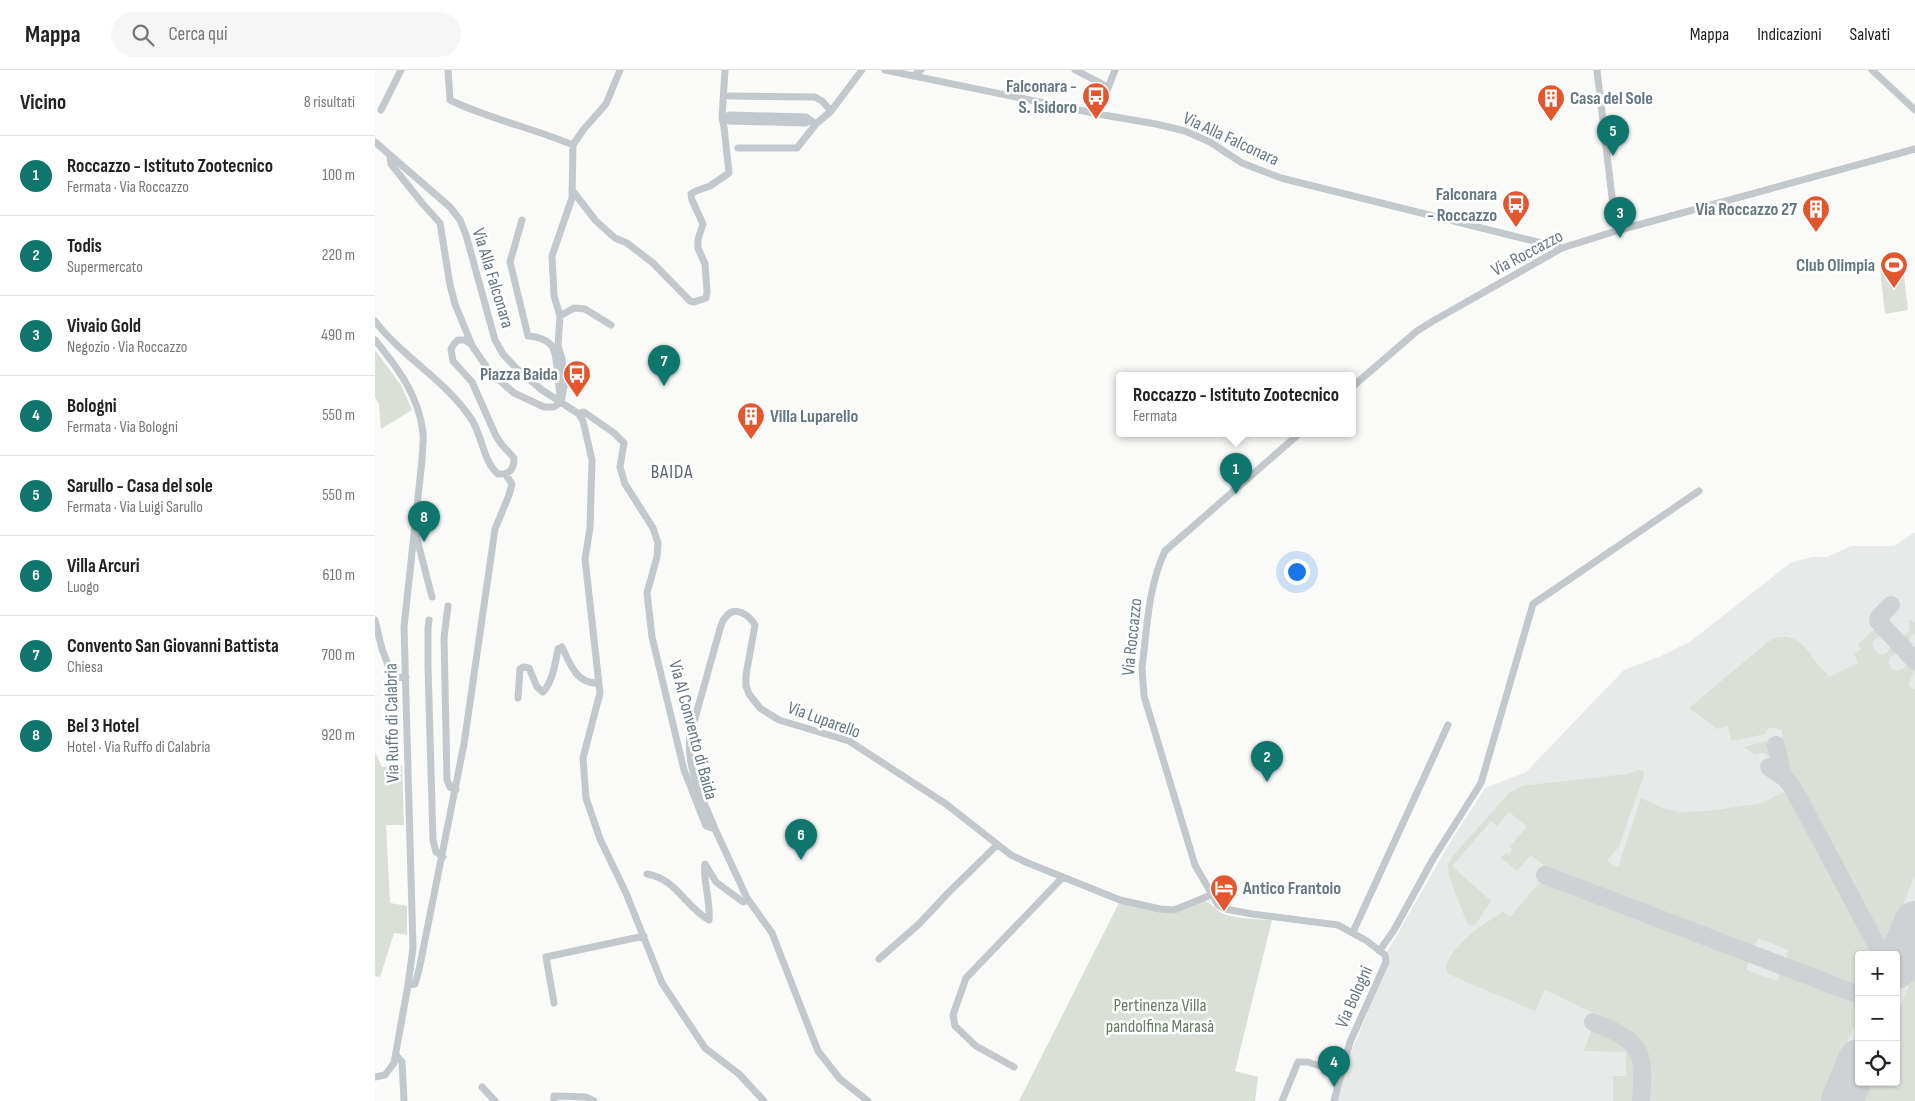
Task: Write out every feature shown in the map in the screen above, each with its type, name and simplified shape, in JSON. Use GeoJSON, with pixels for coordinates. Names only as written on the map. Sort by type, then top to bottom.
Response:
{"type":"FeatureCollection","features":[{"type":"Feature","properties":{"kind":"street"},"geometry":{"type":"LineString","coordinates":[[381,110],[401,70]]}},
{"type":"Feature","properties":{"kind":"street"},"geometry":{"type":"LineString","coordinates":[[390,156],[391,164],[422,204],[440,223],[450,286],[455,304],[471,344],[489,372],[514,393],[544,406],[554,407],[561,402],[565,382],[558,345],[560,316],[554,296],[552,256],[564,226],[572,198],[573,145],[583,130],[606,104],[620,70]]}},
{"type":"Feature","properties":{"kind":"street"},"geometry":{"type":"LineString","coordinates":[[572,190],[595,221],[615,238],[627,243],[653,263],[690,301],[694,302],[705,298],[707,292],[705,264],[698,248],[698,239],[703,224],[691,194],[696,190],[710,186],[729,173],[725,127],[722,118],[725,70]]}},
{"type":"Feature","properties":{"kind":"street"},"geometry":{"type":"LineString","coordinates":[[813,122],[806,117],[729,115],[729,121],[813,122],[831,111],[862,70]]}},
{"type":"Feature","properties":{"kind":"street","name":"Via Alla Falconara"},"geometry":{"type":"LineString","coordinates":[[885,70],[1185,131],[1210,142],[1242,163],[1281,178],[1562,248]]}},
{"type":"Feature","properties":{"kind":"street"},"geometry":{"type":"LineString","coordinates":[[913,76],[921,70]]}},
{"type":"Feature","properties":{"kind":"street"},"geometry":{"type":"LineString","coordinates":[[1075,70],[1109,87]]}},
{"type":"Feature","properties":{"kind":"street"},"geometry":{"type":"LineString","coordinates":[[1098,114],[1115,70]]}},
{"type":"Feature","properties":{"kind":"street"},"geometry":{"type":"LineString","coordinates":[[1597,70],[1616,231]]}},
{"type":"Feature","properties":{"kind":"street"},"geometry":{"type":"LineString","coordinates":[[1872,70],[1915,110]]}},
{"type":"Feature","properties":{"kind":"street"},"geometry":{"type":"LineString","coordinates":[[446,71],[450,100],[469,110],[545,133],[573,145]]}},
{"type":"Feature","properties":{"kind":"street"},"geometry":{"type":"LineString","coordinates":[[729,96],[815,97],[822,101],[831,111]]}},
{"type":"Feature","properties":{"kind":"street"},"geometry":{"type":"LineString","coordinates":[[738,148],[797,148],[813,122]]}},
{"type":"Feature","properties":{"kind":"street","name":"Via Alla Falconara"},"geometry":{"type":"LineString","coordinates":[[375,142],[450,207],[460,220],[466,235],[495,340],[503,354],[542,390],[579,414]]}},
{"type":"Feature","properties":{"kind":"street","name":"Via Roccazzo"},"geometry":{"type":"LineString","coordinates":[[1356,384],[1425,326],[1562,248],[1616,231],[1915,149]]}},
{"type":"Feature","properties":{"kind":"street"},"geometry":{"type":"LineString","coordinates":[[523,220],[510,262],[528,336],[535,336],[553,348],[561,402]]}},
{"type":"Feature","properties":{"kind":"street"},"geometry":{"type":"LineString","coordinates":[[560,316],[575,308],[585,309],[611,325]]}},
{"type":"Feature","properties":{"kind":"street"},"geometry":{"type":"LineString","coordinates":[[375,321],[399,348],[443,384],[472,420],[493,470],[498,474],[506,475],[511,472],[514,458],[502,446],[472,382],[453,361],[451,354],[451,349],[458,340],[465,340],[471,344]]}},
{"type":"Feature","properties":{"kind":"street","name":"Via Ruffo di Calabria"},"geometry":{"type":"LineString","coordinates":[[375,340],[406,382],[418,407],[423,434],[422,460],[404,627],[413,948],[394,1063],[385,1075],[375,1077]]}},
{"type":"Feature","properties":{"kind":"street","name":"Via Al Convento di Baida"},"geometry":{"type":"LineString","coordinates":[[579,414],[584,412],[591,416],[624,443],[620,467],[625,484],[653,528],[658,542],[657,557],[647,593],[652,637],[684,770],[706,826],[715,828],[748,900],[772,934],[818,1051],[840,1079],[868,1101]]}},
{"type":"Feature","properties":{"kind":"street"},"geometry":{"type":"LineString","coordinates":[[579,414],[583,421],[592,460],[590,528],[585,559],[600,693],[583,758],[586,798],[600,839],[626,892],[662,983],[705,1048],[739,1074],[764,1101]]}},
{"type":"Feature","properties":{"kind":"street","name":"Via Roccazzo"},"geometry":{"type":"LineString","coordinates":[[1211,895],[1195,865],[1144,696],[1141,668],[1154,584],[1159,564],[1165,551],[1295,437]]}},
{"type":"Feature","properties":{"kind":"street"},"geometry":{"type":"LineString","coordinates":[[408,986],[415,984],[419,970],[456,790],[495,529],[509,495],[511,484],[506,475]]}},
{"type":"Feature","properties":{"kind":"street"},"geometry":{"type":"LineString","coordinates":[[1211,895],[1217,905],[1225,909],[1275,918],[1338,925],[1353,932],[1380,950],[1395,930],[1433,859],[1481,783],[1533,604],[1699,491]]}},
{"type":"Feature","properties":{"kind":"street"},"geometry":{"type":"LineString","coordinates":[[415,529],[432,597]]}},
{"type":"Feature","properties":{"kind":"street"},"geometry":{"type":"LineString","coordinates":[[447,606],[444,638],[447,780],[450,787],[456,790]]}},
{"type":"Feature","properties":{"kind":"street","name":"Via Luparello"},"geometry":{"type":"LineString","coordinates":[[715,828],[690,764],[690,736],[720,629],[729,613],[736,611],[751,619],[755,625],[746,675],[749,694],[760,708],[779,720],[849,741],[946,804],[1011,855],[1063,877],[1120,900],[1160,909],[1174,910],[1211,895]]}},
{"type":"Feature","properties":{"kind":"street"},"geometry":{"type":"LineString","coordinates":[[375,620],[382,649],[393,678],[406,678]]}},
{"type":"Feature","properties":{"kind":"street"},"geometry":{"type":"LineString","coordinates":[[429,620],[428,667],[433,840],[436,852],[443,857]]}},
{"type":"Feature","properties":{"kind":"street"},"geometry":{"type":"LineString","coordinates":[[518,698],[520,669],[524,667],[529,668],[537,687],[543,692],[548,687],[553,673],[558,649],[562,648],[579,678],[591,684],[599,683]]}},
{"type":"Feature","properties":{"kind":"street"},"geometry":{"type":"LineString","coordinates":[[1353,932],[1448,726]]}},
{"type":"Feature","properties":{"kind":"street"},"geometry":{"type":"LineString","coordinates":[[879,958],[919,924],[947,893],[997,845]]}},
{"type":"Feature","properties":{"kind":"street"},"geometry":{"type":"LineString","coordinates":[[647,874],[664,878],[700,915],[709,920],[709,898],[703,870],[705,864],[716,882],[743,902],[748,900]]}},
{"type":"Feature","properties":{"kind":"street"},"geometry":{"type":"LineString","coordinates":[[1014,1067],[976,1046],[955,1026],[953,1014],[967,978],[1063,877]]}},
{"type":"Feature","properties":{"kind":"street"},"geometry":{"type":"LineString","coordinates":[[554,1003],[547,957],[644,936]]}},
{"type":"Feature","properties":{"kind":"street","name":"Via Bologni"},"geometry":{"type":"LineString","coordinates":[[1334,1101],[1351,1042],[1386,962],[1385,955],[1380,950]]}},
{"type":"Feature","properties":{"kind":"street"},"geometry":{"type":"LineString","coordinates":[[396,1054],[402,1062],[404,1101]]}},
{"type":"Feature","properties":{"kind":"street"},"geometry":{"type":"LineString","coordinates":[[1282,1101],[1299,1062],[1307,1062],[1341,1072]]}},
{"type":"Feature","properties":{"kind":"street"},"geometry":{"type":"LineString","coordinates":[[482,1087],[495,1101]]}},
{"type":"Feature","properties":{"kind":"street"},"geometry":{"type":"LineString","coordinates":[[554,1101],[554,1096],[586,1097],[594,1101]]}},
{"type":"Feature","properties":{"kind":"shaded area"},"geometry":{"type":"Polygon","coordinates":[[[1915,532],[1915,1101],[1337,1101],[1350,1055],[1389,961],[1387,952],[1449,844],[1485,788],[1526,772],[1624,670],[1661,656],[1691,641],[1790,563],[1812,557],[1827,557],[1851,546],[1894,546],[1915,532]]]}},
{"type":"Feature","properties":{"kind":"green space","name":"Club Olimpia"},"geometry":{"type":"Polygon","coordinates":[[[1903,267],[1908,310],[1885,314],[1880,269],[1903,267]]]}},
{"type":"Feature","properties":{"kind":"green space"},"geometry":{"type":"Polygon","coordinates":[[[375,350],[401,385],[412,410],[381,429],[379,404],[375,397],[375,350]]]}},
{"type":"Feature","properties":{"kind":"green space"},"geometry":{"type":"Polygon","coordinates":[[[1908,620],[1915,622],[1915,634],[1910,637],[1908,644],[1899,636],[1904,636],[1909,632],[1910,624],[1908,620]]]}},
{"type":"Feature","properties":{"kind":"green space"},"geometry":{"type":"Polygon","coordinates":[[[1876,628],[1883,636],[1873,642],[1875,651],[1879,654],[1884,654],[1888,652],[1891,645],[1899,652],[1890,657],[1888,662],[1891,668],[1901,670],[1905,667],[1907,661],[1915,669],[1908,686],[1915,689],[1915,875],[1889,939],[1885,942],[1802,793],[1787,770],[1780,742],[1783,735],[1781,730],[1772,727],[1765,734],[1731,741],[1728,726],[1717,729],[1689,708],[1769,641],[1785,637],[1798,641],[1829,677],[1858,663],[1854,654],[1861,649],[1858,644],[1876,628]]]}},
{"type":"Feature","properties":{"kind":"green space"},"geometry":{"type":"Polygon","coordinates":[[[1766,741],[1771,745],[1774,760],[1764,753],[1755,754],[1743,747],[1766,741]]]}},
{"type":"Feature","properties":{"kind":"green space"},"geometry":{"type":"Polygon","coordinates":[[[375,752],[382,767],[402,765],[404,825],[386,825],[390,903],[407,906],[407,935],[394,933],[380,977],[375,976],[375,752]]]}},
{"type":"Feature","properties":{"kind":"green space"},"geometry":{"type":"Polygon","coordinates":[[[1638,770],[1643,771],[1644,775],[1619,846],[1608,859],[1608,862],[1616,867],[1619,866],[1641,798],[1662,808],[1680,812],[1708,811],[1762,803],[1782,793],[1789,792],[1878,951],[1855,951],[1855,987],[1785,961],[1788,950],[1758,938],[1755,945],[1750,948],[1554,874],[1531,855],[1517,871],[1501,858],[1506,852],[1509,854],[1513,849],[1510,847],[1527,826],[1509,812],[1497,826],[1491,821],[1453,865],[1491,901],[1476,924],[1470,926],[1467,923],[1449,877],[1448,864],[1452,857],[1510,792],[1519,787],[1529,785],[1627,774],[1638,770]]]}},
{"type":"Feature","properties":{"kind":"green space"},"geometry":{"type":"Polygon","coordinates":[[[1547,881],[1746,957],[1749,961],[1746,970],[1777,981],[1781,970],[1855,998],[1855,1024],[1823,1101],[1648,1101],[1650,1071],[1646,1052],[1642,1043],[1627,1029],[1598,1017],[1596,1014],[1545,990],[1535,1011],[1448,974],[1446,966],[1450,957],[1470,935],[1503,912],[1510,917],[1538,884],[1547,881]]]}},
{"type":"Feature","properties":{"kind":"green space","name":"Pertinenza Villa pandolfina Marasà"},"geometry":{"type":"Polygon","coordinates":[[[1204,901],[1210,903],[1221,913],[1229,916],[1272,920],[1235,1071],[1258,1077],[1255,1101],[1019,1101],[1119,903],[1178,912],[1204,901]]]}},
{"type":"Feature","properties":{"kind":"green space"},"geometry":{"type":"Polygon","coordinates":[[[1915,971],[1915,1101],[1862,1101],[1868,1086],[1900,1086],[1900,1007],[1915,971]]]}},
{"type":"Feature","properties":{"kind":"green space"},"geometry":{"type":"Polygon","coordinates":[[[1596,1028],[1623,1041],[1635,1054],[1638,1072],[1636,1101],[1613,1101],[1613,1076],[1626,1076],[1626,1052],[1584,1051],[1591,1030],[1596,1028]]]}},
{"type":"Feature","properties":{"kind":"taxiway"},"geometry":{"type":"LineString","coordinates":[[1891,605],[1879,617],[1878,621],[1915,661]]}},
{"type":"Feature","properties":{"kind":"taxiway"},"geometry":{"type":"LineString","coordinates":[[1776,745],[1782,773],[1785,778]]}},
{"type":"Feature","properties":{"kind":"taxiway"},"geometry":{"type":"LineString","coordinates":[[1769,767],[1785,778],[1793,788],[1880,951]]}},
{"type":"Feature","properties":{"kind":"taxiway"},"geometry":{"type":"LineString","coordinates":[[1545,875],[1855,993]]}},
{"type":"Feature","properties":{"kind":"taxiway"},"geometry":{"type":"LineString","coordinates":[[1593,1022],[1622,1035],[1637,1050],[1642,1070],[1641,1101]]}},
{"type":"Feature","properties":{"kind":"runway"},"geometry":{"type":"LineString","coordinates":[[1900,958],[1915,922]]}},
{"type":"Feature","properties":{"kind":"runway"},"geometry":{"type":"LineString","coordinates":[[1842,1101],[1855,1070]]}},
{"type":"Feature","properties":{"kind":"place","name":"Falconara - S. Isidoro"},"geometry":{"type":"Point","coordinates":[1096,120]}},
{"type":"Feature","properties":{"kind":"place","name":"Casa del Sole"},"geometry":{"type":"Point","coordinates":[1551,122]}},
{"type":"Feature","properties":{"kind":"place","name":"Sarullo - Casa del sole"},"geometry":{"type":"Point","coordinates":[1613,156]}},
{"type":"Feature","properties":{"kind":"place","name":"Falconara - Roccazzo"},"geometry":{"type":"Point","coordinates":[1516,228]}},
{"type":"Feature","properties":{"kind":"place","name":"Via Roccazzo 27"},"geometry":{"type":"Point","coordinates":[1816,233]}},
{"type":"Feature","properties":{"kind":"place","name":"Vivaio Gold"},"geometry":{"type":"Point","coordinates":[1620,238]}},
{"type":"Feature","properties":{"kind":"place","name":"Club Olimpia"},"geometry":{"type":"Point","coordinates":[1894,289]}},
{"type":"Feature","properties":{"kind":"place","name":"Convento San Giovanni Battista"},"geometry":{"type":"Point","coordinates":[664,386]}},
{"type":"Feature","properties":{"kind":"place","name":"Piazza Baida"},"geometry":{"type":"Point","coordinates":[577,398]}},
{"type":"Feature","properties":{"kind":"place","name":"Villa Luparello"},"geometry":{"type":"Point","coordinates":[751,440]}},
{"type":"Feature","properties":{"kind":"place","name":"Roccazzo - Istituto Zootecnico"},"geometry":{"type":"Point","coordinates":[1236,494]}},
{"type":"Feature","properties":{"kind":"place","name":"Bel 3 Hotel"},"geometry":{"type":"Point","coordinates":[424,542]}},
{"type":"Feature","properties":{"kind":"place","name":"Todis"},"geometry":{"type":"Point","coordinates":[1267,782]}},
{"type":"Feature","properties":{"kind":"place","name":"Villa Arcuri"},"geometry":{"type":"Point","coordinates":[801,860]}},
{"type":"Feature","properties":{"kind":"place","name":"Antico Frantoio"},"geometry":{"type":"Point","coordinates":[1224,912]}},
{"type":"Feature","properties":{"kind":"place","name":"Bologni"},"geometry":{"type":"Point","coordinates":[1334,1087]}},
{"type":"Feature","properties":{"kind":"district","name":"BAIDA"},"geometry":{"type":"Point","coordinates":[672,472]}}]}
